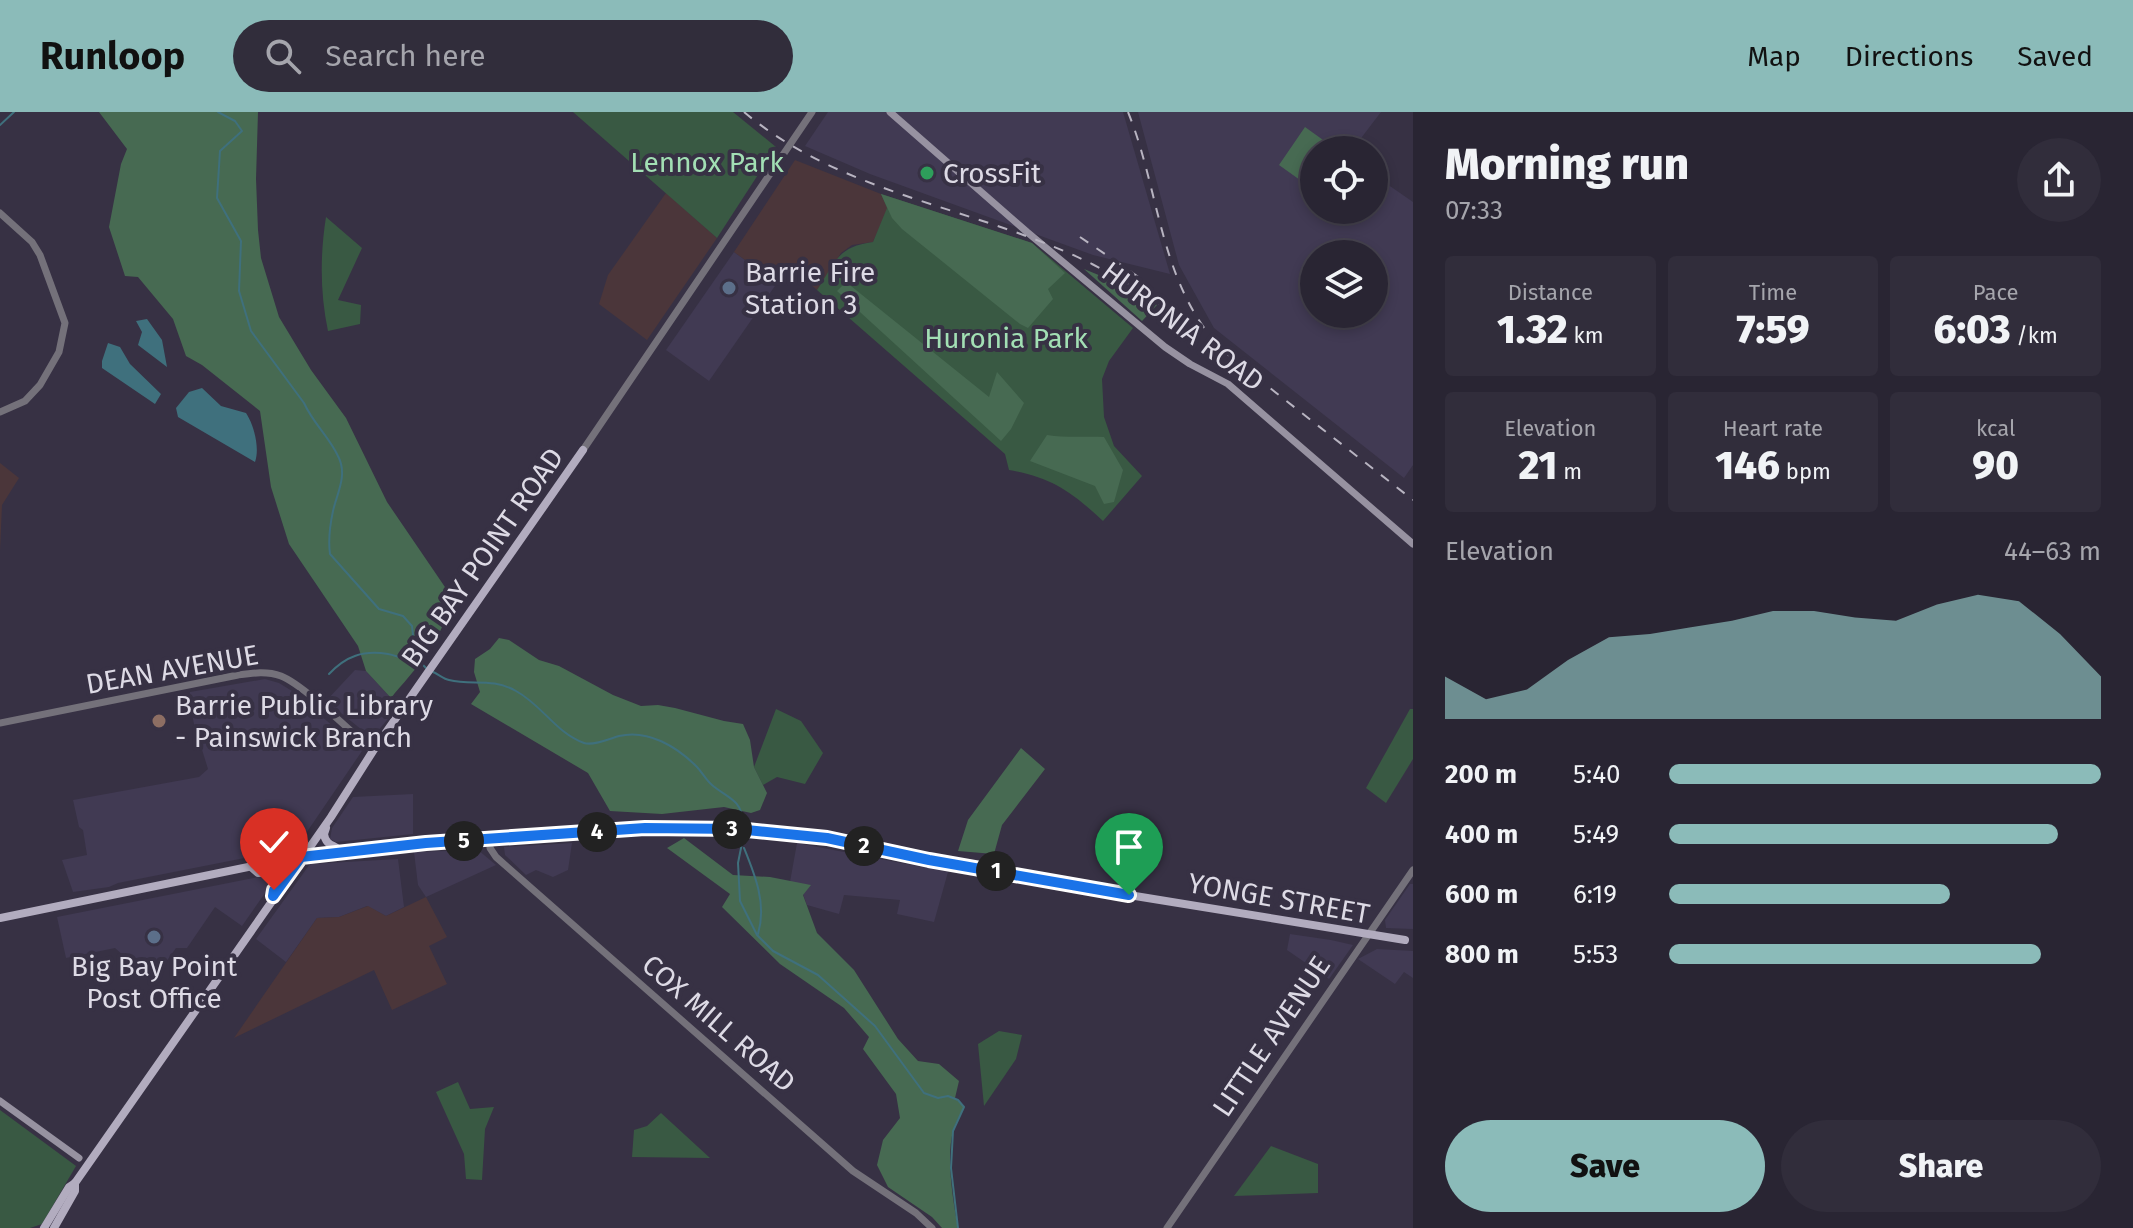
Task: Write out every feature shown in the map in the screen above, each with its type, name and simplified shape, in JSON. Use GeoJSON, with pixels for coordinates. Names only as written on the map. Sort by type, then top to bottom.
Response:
{"type":"FeatureCollection","features":[{"type":"Feature","properties":{"kind":"main road","name":"HURONIA ROAD"},"geometry":{"type":"LineString","coordinates":[[890,112],[1142,328],[1190,364],[1228,384],[1413,544]]}},
{"type":"Feature","properties":{"kind":"main road","name":"BIG BAY POINT ROAD"},"geometry":{"type":"LineString","coordinates":[[51,1225],[69,1187],[75,1183],[331,817],[373,751],[583,450]]}},
{"type":"Feature","properties":{"kind":"main road"},"geometry":{"type":"LineString","coordinates":[[331,817],[324,836],[331,847],[343,852]]}},
{"type":"Feature","properties":{"kind":"main road","name":"YONGE STREET"},"geometry":{"type":"LineString","coordinates":[[0,918],[301,857],[426,843],[658,827],[807,835],[929,860],[1409,940]]}},
{"type":"Feature","properties":{"kind":"main road"},"geometry":{"type":"LineString","coordinates":[[250,866],[258,873],[269,871],[276,874],[279,881],[273,896]]}},
{"type":"Feature","properties":{"kind":"main road"},"geometry":{"type":"LineString","coordinates":[[0,1101],[79,1158]]}},
{"type":"Feature","properties":{"kind":"street","name":"BIG BAY POINT ROAD"},"geometry":{"type":"LineString","coordinates":[[583,450],[812,112]]}},
{"type":"Feature","properties":{"kind":"street"},"geometry":{"type":"LineString","coordinates":[[0,213],[32,242],[40,255],[65,323],[59,352],[40,385],[25,401],[0,412]]}},
{"type":"Feature","properties":{"kind":"street","name":"DEAN AVENUE"},"geometry":{"type":"LineString","coordinates":[[0,723],[265,672],[281,676],[297,686],[373,751]]}},
{"type":"Feature","properties":{"kind":"street","name":"COX MILL ROAD"},"geometry":{"type":"LineString","coordinates":[[490,840],[490,848],[496,857],[853,1171],[916,1213],[932,1228]]}},
{"type":"Feature","properties":{"kind":"street","name":"LITTLE AVENUE"},"geometry":{"type":"LineString","coordinates":[[1167,1228],[1413,870]]}},
{"type":"Feature","properties":{"kind":"shaded area"},"geometry":{"type":"Polygon","coordinates":[[[99,112],[258,112],[258,230],[261,258],[279,317],[311,370],[346,418],[387,502],[447,590],[448,605],[439,635],[391,698],[366,671],[358,646],[289,544],[271,487],[260,411],[186,356],[173,319],[138,277],[125,276],[109,227],[121,164],[127,149],[99,112]]]}},
{"type":"Feature","properties":{"kind":"shaded area"},"geometry":{"type":"Polygon","coordinates":[[[828,112],[1123,112],[1170,274],[1093,255],[870,174],[805,146],[828,112]]]}},
{"type":"Feature","properties":{"kind":"shaded area"},"geometry":{"type":"Polygon","coordinates":[[[1138,112],[1381,112],[1363,136],[1300,136],[1300,224],[1388,224],[1388,185],[1413,202],[1413,465],[1404,478],[1214,328],[1179,265],[1138,112]]]}},
{"type":"Feature","properties":{"kind":"shaded area"},"geometry":{"type":"Polygon","coordinates":[[[1305,127],[1318,136],[1300,136],[1300,180],[1279,165],[1305,127]]]}},
{"type":"Feature","properties":{"kind":"shaded area"},"geometry":{"type":"Polygon","coordinates":[[[795,160],[881,194],[888,208],[873,242],[852,245],[841,253],[817,290],[789,266],[777,283],[734,252],[795,160]]]}},
{"type":"Feature","properties":{"kind":"shaded area"},"geometry":{"type":"Polygon","coordinates":[[[666,193],[717,238],[647,340],[599,304],[608,275],[666,193]]]}},
{"type":"Feature","properties":{"kind":"shaded area"},"geometry":{"type":"Polygon","coordinates":[[[881,194],[1032,243],[1065,273],[1048,289],[1053,299],[1028,328],[1020,324],[902,229],[892,218],[881,194]]]}},
{"type":"Feature","properties":{"kind":"shaded area"},"geometry":{"type":"Polygon","coordinates":[[[734,252],[777,283],[709,381],[666,350],[734,252]]]}},
{"type":"Feature","properties":{"kind":"shaded area"},"geometry":{"type":"Polygon","coordinates":[[[1084,269],[1123,285],[1157,305],[1142,321],[1084,269]]]}},
{"type":"Feature","properties":{"kind":"shaded area"},"geometry":{"type":"Polygon","coordinates":[[[846,282],[989,397],[997,372],[1024,403],[1001,441],[837,291],[846,282]]]}},
{"type":"Feature","properties":{"kind":"shaded area"},"geometry":{"type":"Polygon","coordinates":[[[147,319],[162,340],[167,367],[138,345],[142,332],[136,321],[147,319]]]}},
{"type":"Feature","properties":{"kind":"shaded area"},"geometry":{"type":"Polygon","coordinates":[[[108,343],[120,347],[130,364],[161,394],[155,404],[102,368],[108,343]]]}},
{"type":"Feature","properties":{"kind":"shaded area"},"geometry":{"type":"Polygon","coordinates":[[[202,388],[221,406],[246,413],[255,437],[255,462],[178,417],[176,408],[189,392],[202,388]]]}},
{"type":"Feature","properties":{"kind":"shaded area"},"geometry":{"type":"Polygon","coordinates":[[[1047,435],[1104,437],[1123,470],[1114,502],[1104,504],[1095,486],[1030,461],[1047,435]]]}},
{"type":"Feature","properties":{"kind":"shaded area"},"geometry":{"type":"Polygon","coordinates":[[[0,463],[19,478],[2,505],[0,552],[0,463]]]}},
{"type":"Feature","properties":{"kind":"shaded area"},"geometry":{"type":"Polygon","coordinates":[[[499,638],[509,640],[539,660],[559,666],[641,706],[675,708],[743,724],[750,740],[754,767],[767,793],[760,810],[751,813],[724,807],[662,814],[610,811],[588,773],[471,704],[480,692],[474,672],[475,659],[499,638]]]}},
{"type":"Feature","properties":{"kind":"shaded area"},"geometry":{"type":"Polygon","coordinates":[[[355,670],[366,671],[397,708],[372,738],[326,701],[355,670]]]}},
{"type":"Feature","properties":{"kind":"shaded area"},"geometry":{"type":"Polygon","coordinates":[[[265,679],[292,691],[362,751],[296,848],[73,892],[62,860],[87,855],[73,800],[199,777],[208,769],[194,724],[190,692],[265,679]]]}},
{"type":"Feature","properties":{"kind":"shaded area"},"geometry":{"type":"Polygon","coordinates":[[[1021,748],[1045,769],[1002,825],[994,854],[958,851],[968,820],[1021,748]]]}},
{"type":"Feature","properties":{"kind":"shaded area"},"geometry":{"type":"Polygon","coordinates":[[[413,794],[413,834],[336,842],[330,839],[332,828],[353,797],[413,794]]]}},
{"type":"Feature","properties":{"kind":"shaded area"},"geometry":{"type":"Polygon","coordinates":[[[684,838],[733,875],[770,877],[811,885],[803,895],[817,933],[854,970],[898,1039],[918,1061],[939,1064],[959,1081],[955,1098],[964,1107],[954,1128],[950,1154],[958,1228],[942,1228],[932,1217],[888,1187],[877,1165],[883,1140],[900,1118],[896,1094],[863,1049],[869,1037],[844,1008],[780,964],[722,907],[730,894],[667,848],[684,838]]]}},
{"type":"Feature","properties":{"kind":"shaded area"},"geometry":{"type":"Polygon","coordinates":[[[572,843],[568,870],[553,877],[536,870],[526,875],[505,855],[504,847],[572,843]]]}},
{"type":"Feature","properties":{"kind":"shaded area"},"geometry":{"type":"Polygon","coordinates":[[[797,843],[948,872],[934,922],[897,914],[900,900],[844,895],[839,914],[807,905],[803,894],[810,885],[790,882],[797,843]]]}},
{"type":"Feature","properties":{"kind":"shaded area"},"geometry":{"type":"Polygon","coordinates":[[[478,850],[496,865],[426,897],[418,885],[414,852],[478,850]]]}},
{"type":"Feature","properties":{"kind":"shaded area"},"geometry":{"type":"Polygon","coordinates":[[[398,859],[404,907],[386,916],[367,906],[339,917],[317,918],[286,962],[256,939],[310,864],[398,859]]]}},
{"type":"Feature","properties":{"kind":"shaded area"},"geometry":{"type":"Polygon","coordinates":[[[263,876],[270,881],[270,886],[242,926],[215,907],[187,948],[176,948],[152,981],[115,948],[66,958],[57,917],[263,876]]]}},
{"type":"Feature","properties":{"kind":"shaded area"},"geometry":{"type":"Polygon","coordinates":[[[1413,884],[1413,929],[1386,928],[1385,920],[1413,884]]]}},
{"type":"Feature","properties":{"kind":"shaded area"},"geometry":{"type":"Polygon","coordinates":[[[426,897],[447,937],[429,946],[447,984],[392,1010],[374,970],[234,1038],[317,918],[339,917],[368,906],[386,916],[426,897]]]}},
{"type":"Feature","properties":{"kind":"shaded area"},"geometry":{"type":"Polygon","coordinates":[[[1290,934],[1353,945],[1329,979],[1287,950],[1290,934]]]}},
{"type":"Feature","properties":{"kind":"shaded area"},"geometry":{"type":"Polygon","coordinates":[[[1377,949],[1413,951],[1413,978],[1404,972],[1395,984],[1358,959],[1377,949]]]}},
{"type":"Feature","properties":{"kind":"green space","name":"Lennox Park"},"geometry":{"type":"Polygon","coordinates":[[[573,112],[733,112],[776,147],[717,238],[573,112]]]}},
{"type":"Feature","properties":{"kind":"green space","name":"Huronia Park"},"geometry":{"type":"Polygon","coordinates":[[[881,194],[1032,243],[1133,328],[1109,361],[1102,379],[1104,417],[1114,446],[1142,476],[1103,521],[1060,487],[1009,470],[1005,454],[817,290],[844,252],[873,242],[887,208],[881,194]]]}},
{"type":"Feature","properties":{"kind":"green space"},"geometry":{"type":"Polygon","coordinates":[[[326,217],[362,248],[338,300],[361,305],[360,324],[328,331],[322,274],[326,217]]]}},
{"type":"Feature","properties":{"kind":"green space"},"geometry":{"type":"Polygon","coordinates":[[[776,709],[801,721],[823,753],[805,784],[777,777],[763,785],[754,767],[776,709]]]}},
{"type":"Feature","properties":{"kind":"green space"},"geometry":{"type":"Polygon","coordinates":[[[1410,709],[1413,709],[1413,759],[1386,803],[1366,788],[1410,709]]]}},
{"type":"Feature","properties":{"kind":"green space"},"geometry":{"type":"Polygon","coordinates":[[[999,1031],[1022,1035],[1016,1059],[984,1106],[978,1044],[999,1031]]]}},
{"type":"Feature","properties":{"kind":"green space"},"geometry":{"type":"Polygon","coordinates":[[[458,1082],[470,1109],[494,1107],[485,1129],[482,1180],[466,1179],[464,1154],[436,1092],[458,1082]]]}},
{"type":"Feature","properties":{"kind":"green space"},"geometry":{"type":"Polygon","coordinates":[[[0,1110],[76,1166],[42,1224],[30,1228],[0,1228],[0,1110]]]}},
{"type":"Feature","properties":{"kind":"green space"},"geometry":{"type":"Polygon","coordinates":[[[661,1113],[710,1158],[632,1157],[634,1130],[647,1126],[661,1113]]]}},
{"type":"Feature","properties":{"kind":"green space"},"geometry":{"type":"Polygon","coordinates":[[[1271,1146],[1318,1164],[1318,1193],[1234,1196],[1271,1146]]]}},
{"type":"Feature","properties":{"kind":"waterway"},"geometry":{"type":"LineString","coordinates":[[0,125],[14,112]]}},
{"type":"Feature","properties":{"kind":"waterway"},"geometry":{"type":"LineString","coordinates":[[218,112],[235,121],[242,131],[220,151],[217,198],[241,241],[239,291],[251,331],[304,403],[341,463],[341,484],[330,527],[330,554],[379,609],[403,616],[412,626],[413,635],[409,644],[414,656],[427,669]]}},
{"type":"Feature","properties":{"kind":"waterway"},"geometry":{"type":"LineString","coordinates":[[329,674],[342,663],[363,654],[413,656]]}},
{"type":"Feature","properties":{"kind":"waterway"},"geometry":{"type":"LineString","coordinates":[[433,672],[457,682],[498,684],[516,691],[565,733],[584,743],[630,734],[661,741],[688,759],[710,783],[736,803],[742,820]]}},
{"type":"Feature","properties":{"kind":"waterway"},"geometry":{"type":"LineString","coordinates":[[743,838],[738,863],[740,901],[757,935],[773,951],[818,975],[875,1026],[924,1093],[938,1098],[948,1096],[964,1107],[953,1131],[951,1168],[958,1228]]}},
{"type":"Feature","properties":{"kind":"waterway"},"geometry":{"type":"LineString","coordinates":[[744,848],[756,879],[760,901],[758,934]]}},
{"type":"Feature","properties":{"kind":"railway"},"geometry":{"type":"LineString","coordinates":[[744,112],[783,140],[825,163],[868,182],[1048,245],[1117,277],[1209,340],[1413,500]]}},
{"type":"Feature","properties":{"kind":"railway"},"geometry":{"type":"LineString","coordinates":[[1128,112],[1168,251],[1190,304],[1205,329]]}},
{"type":"Feature","properties":{"kind":"railway"},"geometry":{"type":"LineString","coordinates":[[1080,237],[1143,280]]}},
{"type":"Feature","properties":{"kind":"place","name":"CrossFit"},"geometry":{"type":"Point","coordinates":[927,173]}},
{"type":"Feature","properties":{"kind":"place","name":"Barrie Fire Station 3"},"geometry":{"type":"Point","coordinates":[729,288]}},
{"type":"Feature","properties":{"kind":"place","name":"Barrie Public Library - Painswick Branch"},"geometry":{"type":"Point","coordinates":[159,721]}},
{"type":"Feature","properties":{"kind":"place","name":"Big Bay Point Post Office"},"geometry":{"type":"Point","coordinates":[154,937]}},
{"type":"Feature","properties":{"kind":"route"},"geometry":{"type":"LineString","coordinates":[[274,890],[273,896],[301,857],[426,843],[658,827],[807,835],[1129,895]]}}]}
